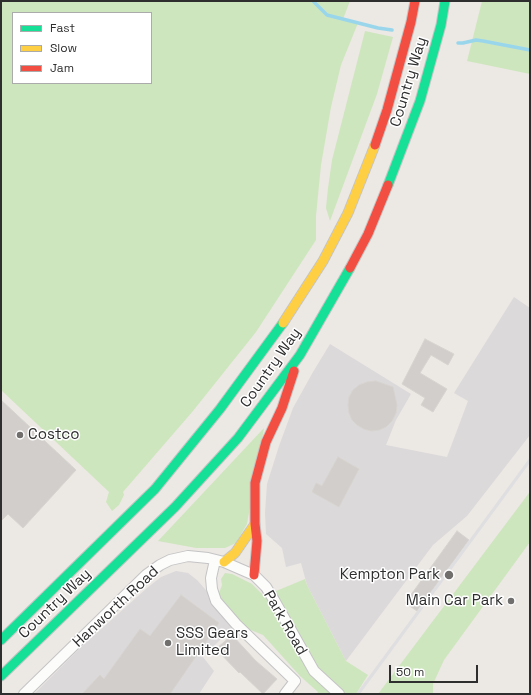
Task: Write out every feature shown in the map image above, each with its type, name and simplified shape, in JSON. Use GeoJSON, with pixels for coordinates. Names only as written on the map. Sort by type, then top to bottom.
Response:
{"type":"FeatureCollection","features":[{"type":"Feature","properties":{"kind":"highway","name":"Country Way"},"geometry":{"type":"LineString","coordinates":[[1,640],[155,489],[220,409],[281,326],[323,261],[348,213],[388,110],[415,1]]}},
{"type":"Feature","properties":{"kind":"highway","name":"Country Way"},"geometry":{"type":"LineString","coordinates":[[1,676],[175,507],[238,438],[300,355],[341,285],[368,234],[420,101],[445,1]]}},
{"type":"Feature","properties":{"kind":"highway"},"geometry":{"type":"LineString","coordinates":[[254,575],[258,542],[255,524],[255,483],[266,442],[282,408],[300,355]]}},
{"type":"Feature","properties":{"kind":"highway"},"geometry":{"type":"LineString","coordinates":[[219,561],[235,553],[255,524]]}},
{"type":"Feature","properties":{"kind":"street","name":"Hanworth Road"},"geometry":{"type":"LineString","coordinates":[[24,694],[141,580],[160,565],[170,560],[188,556],[208,558],[219,561]]}},
{"type":"Feature","properties":{"kind":"street","name":"Park Road"},"geometry":{"type":"LineString","coordinates":[[285,694],[295,681],[236,624],[216,602],[212,589],[211,578],[219,561],[254,575],[266,587],[314,671],[335,691]]}},
{"type":"Feature","properties":{"kind":"shaded area"},"geometry":{"type":"Polygon","coordinates":[[[514,297],[530,308],[530,435],[467,516],[433,545],[346,661],[307,585],[301,563],[286,567],[282,548],[266,534],[265,513],[267,484],[293,408],[330,344],[411,394],[396,420],[386,445],[447,457],[468,401],[454,393],[514,297]]]}},
{"type":"Feature","properties":{"kind":"shaded area"},"geometry":{"type":"Polygon","coordinates":[[[176,571],[188,573],[197,580],[236,624],[203,657],[214,671],[199,694],[34,694],[79,649],[147,588],[161,577],[176,571]]]}},
{"type":"Feature","properties":{"kind":"green space"},"geometry":{"type":"Polygon","coordinates":[[[1,1],[350,1],[343,19],[358,23],[341,65],[331,107],[321,165],[316,216],[316,240],[256,332],[193,411],[123,492],[124,495],[119,505],[112,511],[106,502],[109,492],[1,390],[1,1]]]}},
{"type":"Feature","properties":{"kind":"green space"},"geometry":{"type":"Polygon","coordinates":[[[482,1],[530,1],[530,74],[467,61],[482,1]]]}},
{"type":"Feature","properties":{"kind":"green space"},"geometry":{"type":"Polygon","coordinates":[[[365,31],[393,37],[377,94],[330,221],[326,208],[332,160],[365,31]]]}},
{"type":"Feature","properties":{"kind":"green space"},"geometry":{"type":"Polygon","coordinates":[[[264,428],[247,524],[236,543],[225,548],[196,548],[158,541],[264,428]]]}},
{"type":"Feature","properties":{"kind":"green space"},"geometry":{"type":"Polygon","coordinates":[[[529,493],[530,542],[444,660],[433,684],[433,694],[378,694],[529,493]]]}},
{"type":"Feature","properties":{"kind":"green space"},"geometry":{"type":"Polygon","coordinates":[[[225,573],[232,574],[252,584],[264,596],[305,579],[346,661],[368,675],[356,694],[316,694],[318,692],[300,676],[263,635],[236,624],[216,601],[222,585],[221,579],[225,573]]]}},
{"type":"Feature","properties":{"kind":"building"},"geometry":{"type":"Polygon","coordinates":[[[425,339],[454,354],[448,365],[431,355],[420,373],[447,389],[433,412],[421,405],[425,398],[402,384],[425,339]]]}},
{"type":"Feature","properties":{"kind":"building"},"geometry":{"type":"Polygon","coordinates":[[[376,381],[393,387],[397,405],[396,413],[392,421],[386,427],[371,431],[357,425],[352,420],[348,405],[349,397],[353,390],[359,385],[376,381]]]}},
{"type":"Feature","properties":{"kind":"building","name":"Costco"},"geometry":{"type":"Polygon","coordinates":[[[1,400],[76,470],[23,528],[8,514],[1,521],[1,400]]]}},
{"type":"Feature","properties":{"kind":"building"},"geometry":{"type":"Polygon","coordinates":[[[338,457],[359,469],[339,507],[312,492],[316,483],[322,486],[338,457]]]}},
{"type":"Feature","properties":{"kind":"building","name":"Kempton Park"},"geometry":{"type":"Polygon","coordinates":[[[457,531],[469,540],[417,611],[405,603],[457,531]]]}},
{"type":"Feature","properties":{"kind":"building","name":"SSS Gears Limited"},"geometry":{"type":"Polygon","coordinates":[[[181,595],[219,623],[170,694],[82,694],[100,675],[104,679],[140,629],[150,636],[181,595]]]}},
{"type":"Feature","properties":{"kind":"building"},"geometry":{"type":"Polygon","coordinates":[[[232,635],[256,661],[277,679],[263,694],[240,672],[239,673],[216,649],[232,635]]]}},
{"type":"Feature","properties":{"kind":"waterway"},"geometry":{"type":"LineString","coordinates":[[313,1],[327,15],[392,30]]}},
{"type":"Feature","properties":{"kind":"waterway"},"geometry":{"type":"LineString","coordinates":[[458,43],[476,40],[530,50]]}},
{"type":"Feature","properties":{"kind":"railway"},"geometry":{"type":"LineString","coordinates":[[358,694],[530,460]]}},
{"type":"Feature","properties":{"kind":"traffic: fast"},"geometry":{"type":"LineString","coordinates":[[388,185],[420,101],[441,25],[445,1]]}},
{"type":"Feature","properties":{"kind":"traffic: fast"},"geometry":{"type":"LineString","coordinates":[[1,676],[175,507],[238,438],[300,355],[350,268]]}},
{"type":"Feature","properties":{"kind":"traffic: fast"},"geometry":{"type":"LineString","coordinates":[[1,640],[155,489],[220,409],[283,323]]}},
{"type":"Feature","properties":{"kind":"traffic: slow"},"geometry":{"type":"LineString","coordinates":[[283,323],[323,261],[348,213],[375,145]]}},
{"type":"Feature","properties":{"kind":"traffic: slow"},"geometry":{"type":"LineString","coordinates":[[224,562],[235,553],[255,524]]}},
{"type":"Feature","properties":{"kind":"traffic: jam"},"geometry":{"type":"LineString","coordinates":[[375,145],[387,110],[411,22],[415,1]]}},
{"type":"Feature","properties":{"kind":"traffic: jam"},"geometry":{"type":"LineString","coordinates":[[350,268],[368,234],[388,185]]}},
{"type":"Feature","properties":{"kind":"traffic: jam"},"geometry":{"type":"LineString","coordinates":[[254,575],[257,541],[255,524],[255,483],[266,442],[282,408],[294,371]]}},
{"type":"Feature","properties":{"kind":"place","name":"Costco"},"geometry":{"type":"Point","coordinates":[20,435]}},
{"type":"Feature","properties":{"kind":"place","name":"Kempton Park"},"geometry":{"type":"Point","coordinates":[449,575]}},
{"type":"Feature","properties":{"kind":"place","name":"Main Car Park"},"geometry":{"type":"Point","coordinates":[511,601]}},
{"type":"Feature","properties":{"kind":"place","name":"SSS Gears Limited"},"geometry":{"type":"Point","coordinates":[168,643]}}]}
